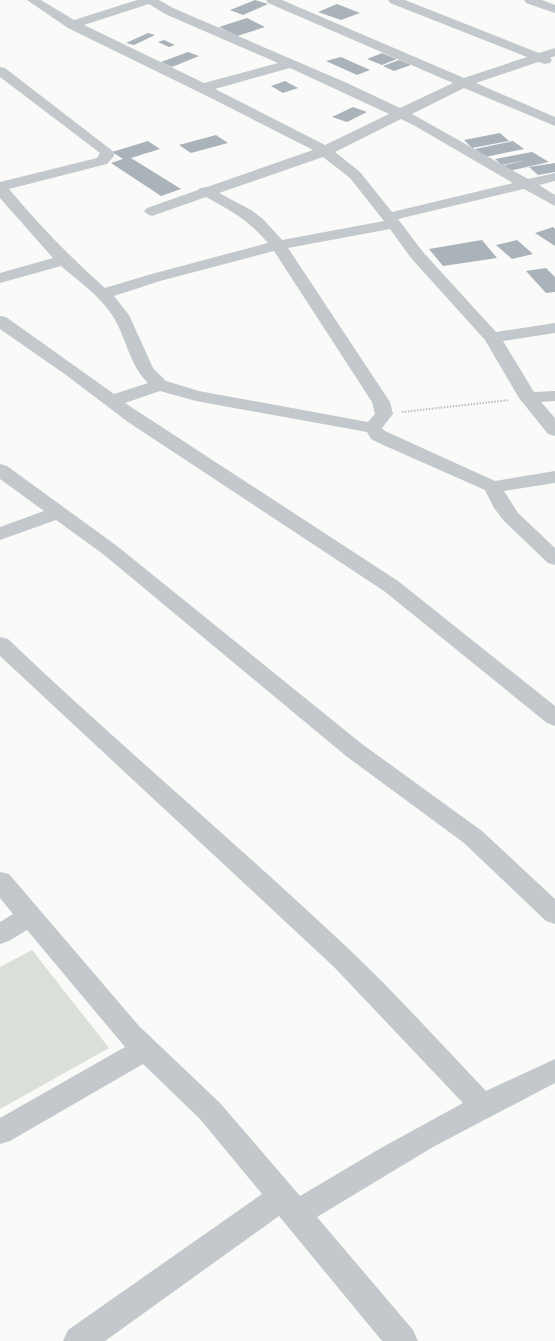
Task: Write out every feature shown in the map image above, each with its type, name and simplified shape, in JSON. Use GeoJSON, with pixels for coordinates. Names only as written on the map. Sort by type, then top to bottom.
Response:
{"type":"FeatureCollection","features":[{"type":"Feature","properties":{"kind":"street"},"geometry":{"type":"LineString","coordinates":[[33,0],[122,52],[202,88],[324,151],[355,175],[367,188],[417,255],[492,338],[528,398],[555,430]]}},
{"type":"Feature","properties":{"kind":"street"},"geometry":{"type":"LineString","coordinates":[[72,24],[150,0],[169,12],[342,86],[420,123],[555,201]]}},
{"type":"Feature","properties":{"kind":"street"},"geometry":{"type":"LineString","coordinates":[[272,0],[555,122]]}},
{"type":"Feature","properties":{"kind":"street"},"geometry":{"type":"LineString","coordinates":[[394,0],[456,23],[555,65]]}},
{"type":"Feature","properties":{"kind":"street"},"geometry":{"type":"LineString","coordinates":[[530,0],[555,9]]}},
{"type":"Feature","properties":{"kind":"street"},"geometry":{"type":"LineString","coordinates":[[152,210],[324,151],[401,115],[465,82],[555,52]]}},
{"type":"Feature","properties":{"kind":"street"},"geometry":{"type":"LineString","coordinates":[[202,88],[290,64]]}},
{"type":"Feature","properties":{"kind":"street"},"geometry":{"type":"LineString","coordinates":[[0,70],[107,152],[107,156],[102,161],[0,188],[29,223],[64,260],[104,294],[122,315],[146,370],[160,385],[196,396],[379,421]]}},
{"type":"Feature","properties":{"kind":"street"},"geometry":{"type":"LineString","coordinates":[[104,294],[154,278],[278,245],[391,220],[555,177]]}},
{"type":"Feature","properties":{"kind":"street"},"geometry":{"type":"LineString","coordinates":[[205,191],[246,213],[258,222],[278,245],[381,402],[378,435],[493,487],[555,477]]}},
{"type":"Feature","properties":{"kind":"street"},"geometry":{"type":"LineString","coordinates":[[0,278],[64,260]]}},
{"type":"Feature","properties":{"kind":"street"},"geometry":{"type":"LineString","coordinates":[[0,321],[113,401],[134,418],[391,586],[555,718]]}},
{"type":"Feature","properties":{"kind":"street"},"geometry":{"type":"LineString","coordinates":[[492,338],[555,328]]}},
{"type":"Feature","properties":{"kind":"street"},"geometry":{"type":"LineString","coordinates":[[113,401],[160,385]]}},
{"type":"Feature","properties":{"kind":"street"},"geometry":{"type":"LineString","coordinates":[[528,398],[555,396]]}},
{"type":"Feature","properties":{"kind":"street"},"geometry":{"type":"LineString","coordinates":[[0,470],[58,514],[110,550],[354,750],[473,837],[555,914]]}},
{"type":"Feature","properties":{"kind":"street"},"geometry":{"type":"LineString","coordinates":[[493,487],[497,499],[510,516],[555,558]]}},
{"type":"Feature","properties":{"kind":"street"},"geometry":{"type":"LineString","coordinates":[[0,534],[58,514]]}},
{"type":"Feature","properties":{"kind":"street"},"geometry":{"type":"LineString","coordinates":[[0,644],[51,694],[183,812],[344,961],[482,1105]]}},
{"type":"Feature","properties":{"kind":"street"},"geometry":{"type":"LineString","coordinates":[[0,881],[144,1050],[210,1111],[287,1206],[402,1341]]}},
{"type":"Feature","properties":{"kind":"street"},"geometry":{"type":"LineString","coordinates":[[0,934],[30,916]]}},
{"type":"Feature","properties":{"kind":"street"},"geometry":{"type":"LineString","coordinates":[[0,1132],[144,1050]]}},
{"type":"Feature","properties":{"kind":"street"},"geometry":{"type":"LineString","coordinates":[[91,1338],[287,1206],[371,1167],[482,1105],[555,1070]]}},
{"type":"Feature","properties":{"kind":"path"},"geometry":{"type":"LineString","coordinates":[[379,421],[528,398]]}},
{"type":"Feature","properties":{"kind":"shaded area"},"geometry":{"type":"Polygon","coordinates":[[[32,950],[109,1048],[0,1109],[0,967],[32,950]]]}},
{"type":"Feature","properties":{"kind":"building"},"geometry":{"type":"Polygon","coordinates":[[[255,0],[268,4],[243,15],[230,10],[255,0]]]}},
{"type":"Feature","properties":{"kind":"building"},"geometry":{"type":"Polygon","coordinates":[[[337,4],[360,13],[341,20],[318,12],[337,4]]]}},
{"type":"Feature","properties":{"kind":"building"},"geometry":{"type":"Polygon","coordinates":[[[247,18],[265,27],[237,36],[219,27],[247,18]]]}},
{"type":"Feature","properties":{"kind":"building"},"geometry":{"type":"Polygon","coordinates":[[[148,33],[155,35],[134,45],[126,43],[148,33]]]}},
{"type":"Feature","properties":{"kind":"building"},"geometry":{"type":"Polygon","coordinates":[[[164,40],[175,45],[169,47],[158,42],[164,40]]]}},
{"type":"Feature","properties":{"kind":"building"},"geometry":{"type":"Polygon","coordinates":[[[188,52],[199,56],[172,67],[161,62],[188,52]]]}},
{"type":"Feature","properties":{"kind":"building"},"geometry":{"type":"Polygon","coordinates":[[[382,53],[397,59],[382,65],[367,59],[382,53]]]}},
{"type":"Feature","properties":{"kind":"building"},"geometry":{"type":"Polygon","coordinates":[[[341,57],[370,70],[357,75],[326,61],[341,57]]]}},
{"type":"Feature","properties":{"kind":"building"},"geometry":{"type":"Polygon","coordinates":[[[399,60],[411,65],[394,71],[383,66],[399,60]]]}},
{"type":"Feature","properties":{"kind":"building"},"geometry":{"type":"Polygon","coordinates":[[[285,81],[298,88],[283,93],[271,86],[285,81]]]}},
{"type":"Feature","properties":{"kind":"building"},"geometry":{"type":"Polygon","coordinates":[[[353,107],[367,112],[347,122],[332,117],[353,107]]]}},
{"type":"Feature","properties":{"kind":"building"},"geometry":{"type":"Polygon","coordinates":[[[500,133],[509,141],[472,148],[464,140],[500,133]]]}},
{"type":"Feature","properties":{"kind":"building"},"geometry":{"type":"Polygon","coordinates":[[[216,135],[228,143],[191,153],[179,145],[216,135]]]}},
{"type":"Feature","properties":{"kind":"building"},"geometry":{"type":"Polygon","coordinates":[[[148,141],[160,149],[131,158],[181,189],[161,196],[111,163],[123,159],[112,152],[148,141]]]}},
{"type":"Feature","properties":{"kind":"building"},"geometry":{"type":"Polygon","coordinates":[[[513,141],[524,149],[485,157],[475,149],[513,141]]]}},
{"type":"Feature","properties":{"kind":"building"},"geometry":{"type":"Polygon","coordinates":[[[532,152],[549,162],[509,171],[502,166],[527,160],[502,165],[495,159],[532,152]]]}},
{"type":"Feature","properties":{"kind":"building"},"geometry":{"type":"Polygon","coordinates":[[[555,163],[555,172],[538,175],[529,167],[555,163]]]}},
{"type":"Feature","properties":{"kind":"building"},"geometry":{"type":"Polygon","coordinates":[[[553,227],[555,229],[555,246],[535,233],[553,227]]]}},
{"type":"Feature","properties":{"kind":"building"},"geometry":{"type":"Polygon","coordinates":[[[482,240],[497,258],[443,266],[429,249],[482,240]]]}},
{"type":"Feature","properties":{"kind":"building"},"geometry":{"type":"Polygon","coordinates":[[[517,240],[533,254],[512,259],[496,245],[517,240]]]}},
{"type":"Feature","properties":{"kind":"building"},"geometry":{"type":"Polygon","coordinates":[[[546,268],[555,277],[555,292],[546,293],[526,271],[546,268]]]}}]}
